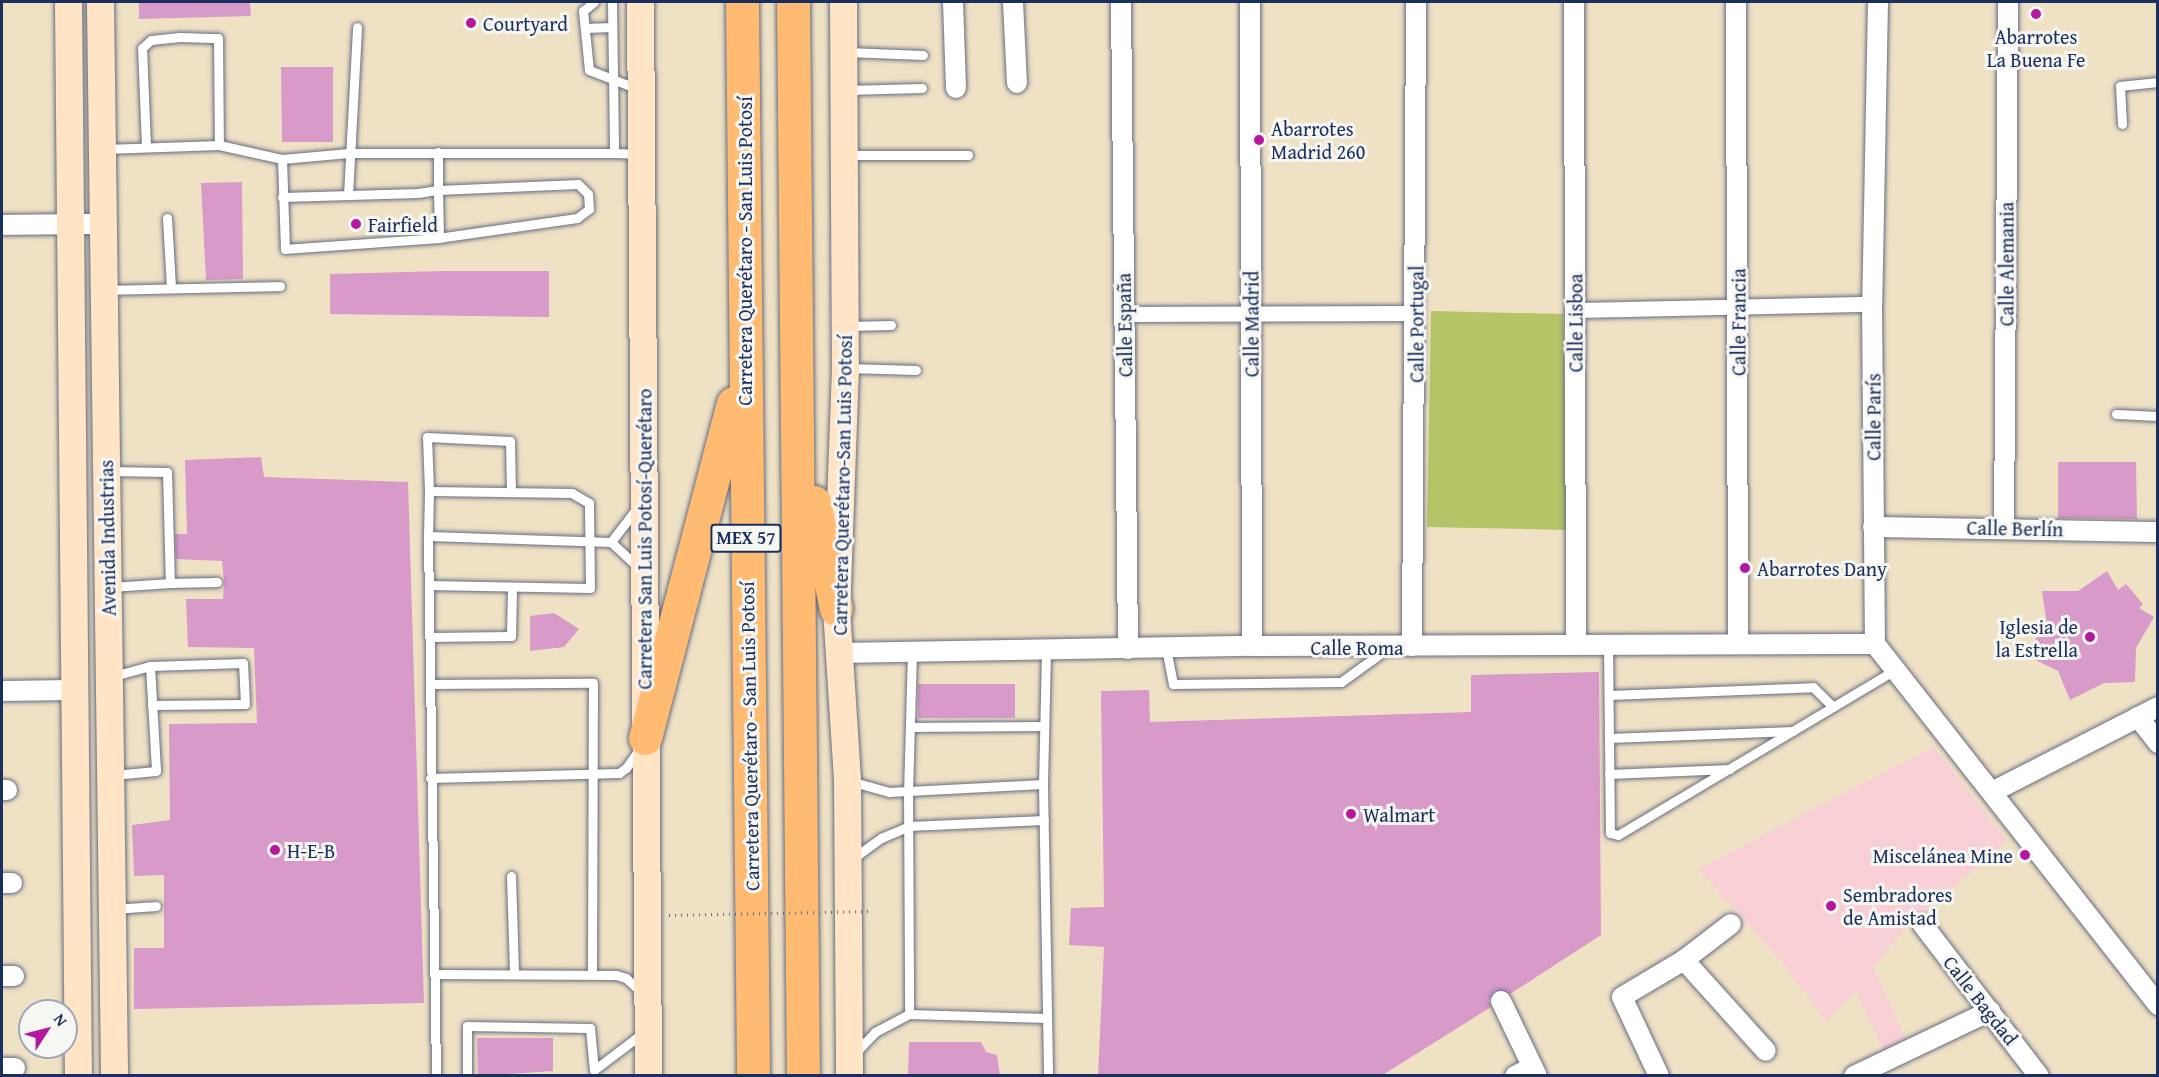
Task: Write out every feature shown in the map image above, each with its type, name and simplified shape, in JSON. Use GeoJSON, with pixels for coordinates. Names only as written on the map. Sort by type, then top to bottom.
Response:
{"type":"FeatureCollection","features":[{"type":"Feature","properties":{"kind":"highway","name":"Carretera Querétaro - San Luis Potosí"},"geometry":{"type":"LineString","coordinates":[[742,2],[747,259],[743,363],[753,1076]]}},
{"type":"Feature","properties":{"kind":"highway","name":"MEX 57"},"geometry":{"type":"LineString","coordinates":[[793,2],[803,1076]]}},
{"type":"Feature","properties":{"kind":"highway"},"geometry":{"type":"LineString","coordinates":[[645,738],[743,363]]}},
{"type":"Feature","properties":{"kind":"highway"},"geometry":{"type":"LineString","coordinates":[[798,427],[836,609]]}},
{"type":"Feature","properties":{"kind":"main road","name":"Avenida Industrias"},"geometry":{"type":"LineString","coordinates":[[68,2],[72,690],[78,1076]]}},
{"type":"Feature","properties":{"kind":"main road","name":"Avenida Industrias"},"geometry":{"type":"LineString","coordinates":[[100,2],[100,149],[114,909],[114,1076]]}},
{"type":"Feature","properties":{"kind":"main road","name":"Carretera San Luis Potosí-Querétaro"},"geometry":{"type":"LineString","coordinates":[[640,2],[648,1076]]}},
{"type":"Feature","properties":{"kind":"main road","name":"Carretera Querétaro-San Luis Potosí"},"geometry":{"type":"LineString","coordinates":[[843,2],[845,368],[836,609],[848,781],[849,1067]]}},
{"type":"Feature","properties":{"kind":"street"},"geometry":{"type":"LineString","coordinates":[[953,2],[956,88]]}},
{"type":"Feature","properties":{"kind":"street"},"geometry":{"type":"LineString","coordinates":[[1014,2],[1017,83]]}},
{"type":"Feature","properties":{"kind":"street","name":"Calle España"},"geometry":{"type":"LineString","coordinates":[[1121,2],[1128,649]]}},
{"type":"Feature","properties":{"kind":"street","name":"Calle Madrid"},"geometry":{"type":"LineString","coordinates":[[1250,2],[1252,646]]}},
{"type":"Feature","properties":{"kind":"street","name":"Calle Portugal"},"geometry":{"type":"LineString","coordinates":[[1412,646],[1416,314],[1416,2]]}},
{"type":"Feature","properties":{"kind":"street","name":"Calle Lisboa"},"geometry":{"type":"LineString","coordinates":[[1574,2],[1576,644]]}},
{"type":"Feature","properties":{"kind":"street","name":"Calle Francia"},"geometry":{"type":"LineString","coordinates":[[1736,2],[1738,643]]}},
{"type":"Feature","properties":{"kind":"street","name":"Calle París"},"geometry":{"type":"LineString","coordinates":[[1875,644],[1872,304],[1878,2]]}},
{"type":"Feature","properties":{"kind":"street","name":"Calle Alemania"},"geometry":{"type":"LineString","coordinates":[[2004,527],[2008,2]]}},
{"type":"Feature","properties":{"kind":"street"},"geometry":{"type":"LineString","coordinates":[[2,225],[102,224]]}},
{"type":"Feature","properties":{"kind":"street"},"geometry":{"type":"LineString","coordinates":[[1575,310],[1738,309],[1872,304]]}},
{"type":"Feature","properties":{"kind":"street"},"geometry":{"type":"LineString","coordinates":[[1124,314],[1251,316],[1416,314]]}},
{"type":"Feature","properties":{"kind":"street","name":"Calle Berlín"},"geometry":{"type":"LineString","coordinates":[[1873,527],[2004,527],[2157,532]]}},
{"type":"Feature","properties":{"kind":"street","name":"Calle Roma"},"geometry":{"type":"LineString","coordinates":[[840,653],[1252,646],[1389,648],[1576,644],[1875,644]]}},
{"type":"Feature","properties":{"kind":"street"},"geometry":{"type":"LineString","coordinates":[[1875,644],[1994,791],[2157,1005]]}},
{"type":"Feature","properties":{"kind":"street"},"geometry":{"type":"LineString","coordinates":[[2,691],[72,690]]}},
{"type":"Feature","properties":{"kind":"street"},"geometry":{"type":"LineString","coordinates":[[1994,791],[2157,707]]}},
{"type":"Feature","properties":{"kind":"street"},"geometry":{"type":"LineString","coordinates":[[2138,717],[2157,743]]}},
{"type":"Feature","properties":{"kind":"street"},"geometry":{"type":"LineString","coordinates":[[1659,1076],[1622,997],[1684,960],[1731,924]]}},
{"type":"Feature","properties":{"kind":"street","name":"Calle Bagdad"},"geometry":{"type":"LineString","coordinates":[[1923,925],[2039,1076]]}},
{"type":"Feature","properties":{"kind":"street"},"geometry":{"type":"LineString","coordinates":[[1684,960],[1766,1051]]}},
{"type":"Feature","properties":{"kind":"street"},"geometry":{"type":"LineString","coordinates":[[1501,1001],[1535,1071],[1515,1076]]}},
{"type":"Feature","properties":{"kind":"street"},"geometry":{"type":"LineString","coordinates":[[1854,1076],[1990,1011]]}},
{"type":"Feature","properties":{"kind":"lane"},"geometry":{"type":"LineString","coordinates":[[594,2],[583,11],[589,70],[641,90]]}},
{"type":"Feature","properties":{"kind":"lane"},"geometry":{"type":"LineString","coordinates":[[612,2],[614,153]]}},
{"type":"Feature","properties":{"kind":"lane"},"geometry":{"type":"LineString","coordinates":[[348,195],[357,27]]}},
{"type":"Feature","properties":{"kind":"lane"},"geometry":{"type":"LineString","coordinates":[[585,28],[612,27]]}},
{"type":"Feature","properties":{"kind":"lane"},"geometry":{"type":"LineString","coordinates":[[146,146],[142,48],[151,40],[180,37],[218,38],[219,145]]}},
{"type":"Feature","properties":{"kind":"lane"},"geometry":{"type":"LineString","coordinates":[[844,51],[923,56]]}},
{"type":"Feature","properties":{"kind":"lane"},"geometry":{"type":"LineString","coordinates":[[2122,124],[2120,86],[2157,82]]}},
{"type":"Feature","properties":{"kind":"lane"},"geometry":{"type":"LineString","coordinates":[[844,90],[922,88]]}},
{"type":"Feature","properties":{"kind":"lane"},"geometry":{"type":"LineString","coordinates":[[100,149],[219,145],[282,159],[350,153],[641,154]]}},
{"type":"Feature","properties":{"kind":"lane"},"geometry":{"type":"LineString","coordinates":[[438,152],[439,238]]}},
{"type":"Feature","properties":{"kind":"lane"},"geometry":{"type":"LineString","coordinates":[[844,155],[968,155]]}},
{"type":"Feature","properties":{"kind":"lane"},"geometry":{"type":"LineString","coordinates":[[282,159],[282,197],[285,249],[439,238],[577,218],[589,209],[588,194],[578,184],[282,197]]}},
{"type":"Feature","properties":{"kind":"lane"},"geometry":{"type":"LineString","coordinates":[[167,218],[171,287]]}},
{"type":"Feature","properties":{"kind":"lane"},"geometry":{"type":"LineString","coordinates":[[104,290],[280,286]]}},
{"type":"Feature","properties":{"kind":"lane"},"geometry":{"type":"LineString","coordinates":[[845,326],[891,325]]}},
{"type":"Feature","properties":{"kind":"lane"},"geometry":{"type":"LineString","coordinates":[[845,368],[916,370]]}},
{"type":"Feature","properties":{"kind":"lane"},"geometry":{"type":"LineString","coordinates":[[2116,414],[2157,416]]}},
{"type":"Feature","properties":{"kind":"lane"},"geometry":{"type":"LineString","coordinates":[[436,1076],[430,778],[427,437],[510,441],[511,491]]}},
{"type":"Feature","properties":{"kind":"lane"},"geometry":{"type":"LineString","coordinates":[[106,471],[167,472],[170,583]]}},
{"type":"Feature","properties":{"kind":"lane"},"geometry":{"type":"LineString","coordinates":[[429,491],[572,493],[589,503],[590,588],[429,585]]}},
{"type":"Feature","properties":{"kind":"lane"},"geometry":{"type":"LineString","coordinates":[[611,542],[644,500]]}},
{"type":"Feature","properties":{"kind":"lane"},"geometry":{"type":"LineString","coordinates":[[428,536],[611,542],[644,572]]}},
{"type":"Feature","properties":{"kind":"lane"},"geometry":{"type":"LineString","coordinates":[[108,588],[217,582]]}},
{"type":"Feature","properties":{"kind":"lane"},"geometry":{"type":"LineString","coordinates":[[429,637],[511,636],[512,587]]}},
{"type":"Feature","properties":{"kind":"lane"},"geometry":{"type":"LineString","coordinates":[[1608,644],[1610,834],[1618,835],[1731,770],[1896,669]]}},
{"type":"Feature","properties":{"kind":"lane"},"geometry":{"type":"LineString","coordinates":[[1166,648],[1173,684],[1341,682],[1389,648]]}},
{"type":"Feature","properties":{"kind":"lane"},"geometry":{"type":"LineString","coordinates":[[1046,649],[1043,784],[1048,1076]]}},
{"type":"Feature","properties":{"kind":"lane"},"geometry":{"type":"LineString","coordinates":[[909,1014],[908,791],[912,650]]}},
{"type":"Feature","properties":{"kind":"lane"},"geometry":{"type":"LineString","coordinates":[[110,677],[150,666],[243,663],[245,704],[152,705]]}},
{"type":"Feature","properties":{"kind":"lane"},"geometry":{"type":"LineString","coordinates":[[112,775],[156,771],[150,666]]}},
{"type":"Feature","properties":{"kind":"lane"},"geometry":{"type":"LineString","coordinates":[[430,684],[593,683],[592,974]]}},
{"type":"Feature","properties":{"kind":"lane"},"geometry":{"type":"LineString","coordinates":[[1609,695],[1813,687],[1833,707]]}},
{"type":"Feature","properties":{"kind":"lane"},"geometry":{"type":"LineString","coordinates":[[910,727],[1044,726]]}},
{"type":"Feature","properties":{"kind":"lane"},"geometry":{"type":"LineString","coordinates":[[1609,738],[1794,731]]}},
{"type":"Feature","properties":{"kind":"lane"},"geometry":{"type":"LineString","coordinates":[[430,778],[593,776],[626,768],[645,738]]}},
{"type":"Feature","properties":{"kind":"lane"},"geometry":{"type":"LineString","coordinates":[[1610,774],[1731,770]]}},
{"type":"Feature","properties":{"kind":"lane"},"geometry":{"type":"LineString","coordinates":[[848,781],[889,792],[1043,784]]}},
{"type":"Feature","properties":{"kind":"lane"},"geometry":{"type":"LineString","coordinates":[[848,862],[881,838],[909,826],[1044,819]]}},
{"type":"Feature","properties":{"kind":"lane"},"geometry":{"type":"LineString","coordinates":[[511,876],[514,974]]}},
{"type":"Feature","properties":{"kind":"lane"},"geometry":{"type":"LineString","coordinates":[[114,909],[156,906]]}},
{"type":"Feature","properties":{"kind":"lane"},"geometry":{"type":"LineString","coordinates":[[434,974],[592,974],[626,978],[647,997]]}},
{"type":"Feature","properties":{"kind":"lane"},"geometry":{"type":"LineString","coordinates":[[849,1067],[875,1032],[909,1014],[1047,1018]]}},
{"type":"Feature","properties":{"kind":"lane"},"geometry":{"type":"LineString","coordinates":[[467,1076],[467,1026],[590,1028],[594,1070],[647,1029]]}},
{"type":"Feature","properties":{"kind":"path"},"geometry":{"type":"LineString","coordinates":[[669,915],[871,911]]}},
{"type":"Feature","properties":{"kind":"shaded area","name":"Sembradores de Amistad"},"geometry":{"type":"Polygon","coordinates":[[[1934,747],[2007,841],[1904,930],[1873,967],[1906,1040],[1884,1051],[1856,992],[1826,1021],[1779,958],[1698,869],[1934,747]]]}},
{"type":"Feature","properties":{"kind":"green space"},"geometry":{"type":"Polygon","coordinates":[[[1431,311],[1563,314],[1567,530],[1427,527],[1431,311]]]}},
{"type":"Feature","properties":{"kind":"building"},"geometry":{"type":"Polygon","coordinates":[[[139,2],[250,2],[251,16],[139,19],[139,2]]]}},
{"type":"Feature","properties":{"kind":"building"},"geometry":{"type":"Polygon","coordinates":[[[281,67],[333,67],[333,142],[282,142],[281,67]]]}},
{"type":"Feature","properties":{"kind":"building"},"geometry":{"type":"Polygon","coordinates":[[[242,182],[243,279],[206,280],[201,183],[242,182]]]}},
{"type":"Feature","properties":{"kind":"building"},"geometry":{"type":"Polygon","coordinates":[[[549,271],[549,317],[330,314],[330,274],[549,271]]]}},
{"type":"Feature","properties":{"kind":"building"},"geometry":{"type":"Polygon","coordinates":[[[261,457],[264,477],[408,482],[424,1003],[134,1009],[134,948],[164,948],[164,875],[134,876],[132,825],[170,820],[169,724],[257,723],[254,648],[188,647],[186,599],[223,599],[224,581],[222,561],[176,559],[175,534],[187,534],[185,460],[261,457]]]}},
{"type":"Feature","properties":{"kind":"building"},"geometry":{"type":"Polygon","coordinates":[[[2058,462],[2136,462],[2137,519],[2058,518],[2058,462]]]}},
{"type":"Feature","properties":{"kind":"building","name":"Iglesia de la Estrella"},"geometry":{"type":"Polygon","coordinates":[[[2107,571],[2118,590],[2126,584],[2143,604],[2139,608],[2154,617],[2136,648],[2135,682],[2104,683],[2070,700],[2058,671],[2023,654],[2047,625],[2042,591],[2078,591],[2107,571]]]}},
{"type":"Feature","properties":{"kind":"building"},"geometry":{"type":"Polygon","coordinates":[[[554,613],[579,629],[564,647],[530,651],[530,616],[554,613]]]}},
{"type":"Feature","properties":{"kind":"building","name":"Walmart"},"geometry":{"type":"Polygon","coordinates":[[[1599,672],[1601,935],[1510,994],[1495,991],[1489,1000],[1491,1007],[1381,1076],[1098,1076],[1104,947],[1069,945],[1071,908],[1104,907],[1101,691],[1149,690],[1150,722],[1471,712],[1471,675],[1599,672]]]}},
{"type":"Feature","properties":{"kind":"building"},"geometry":{"type":"Polygon","coordinates":[[[918,684],[1015,684],[1015,718],[918,718],[918,684]]]}},
{"type":"Feature","properties":{"kind":"building"},"geometry":{"type":"Polygon","coordinates":[[[477,1038],[553,1038],[553,1071],[478,1076],[477,1038]]]}},
{"type":"Feature","properties":{"kind":"building"},"geometry":{"type":"Polygon","coordinates":[[[909,1042],[981,1042],[986,1052],[997,1055],[1000,1076],[908,1076],[909,1042]]]}},
{"type":"Feature","properties":{"kind":"place","name":"Abarrotes La Buena Fe"},"geometry":{"type":"Point","coordinates":[2036,14]}},
{"type":"Feature","properties":{"kind":"place","name":"Courtyard"},"geometry":{"type":"Point","coordinates":[471,23]}},
{"type":"Feature","properties":{"kind":"place","name":"Abarrotes Madrid 260"},"geometry":{"type":"Point","coordinates":[1259,140]}},
{"type":"Feature","properties":{"kind":"place","name":"Fairfield"},"geometry":{"type":"Point","coordinates":[356,224]}},
{"type":"Feature","properties":{"kind":"place","name":"Abarrotes Dany"},"geometry":{"type":"Point","coordinates":[1745,568]}},
{"type":"Feature","properties":{"kind":"place","name":"Iglesia de la Estrella"},"geometry":{"type":"Point","coordinates":[2090,637]}},
{"type":"Feature","properties":{"kind":"place","name":"Walmart"},"geometry":{"type":"Point","coordinates":[1351,814]}},
{"type":"Feature","properties":{"kind":"place","name":"H-E-B"},"geometry":{"type":"Point","coordinates":[275,850]}},
{"type":"Feature","properties":{"kind":"place","name":"Miscelánea Mine"},"geometry":{"type":"Point","coordinates":[2025,855]}},
{"type":"Feature","properties":{"kind":"place","name":"Sembradores de Amistad"},"geometry":{"type":"Point","coordinates":[1831,906]}}]}
